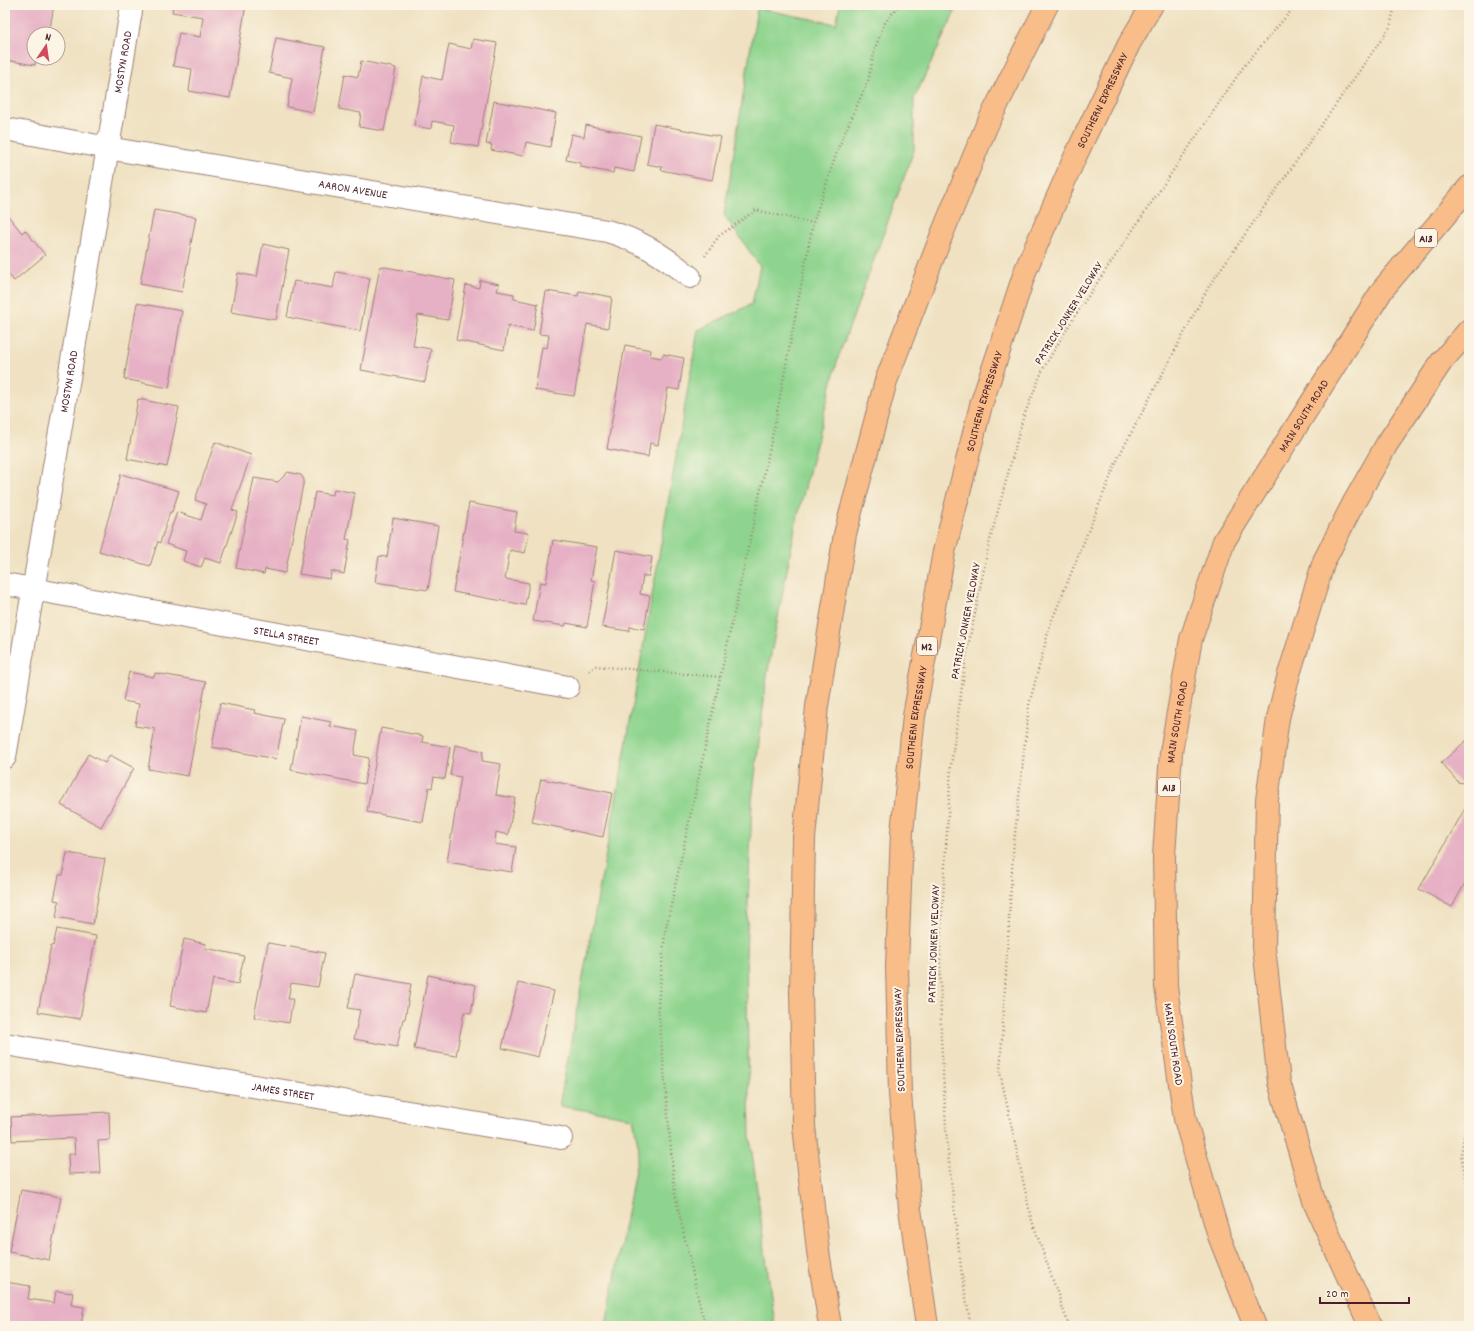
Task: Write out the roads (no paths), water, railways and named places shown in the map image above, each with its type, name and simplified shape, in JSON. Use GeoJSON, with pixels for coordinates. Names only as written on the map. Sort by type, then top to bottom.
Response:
{"type":"FeatureCollection","features":[{"type":"Feature","properties":{"kind":"highway"},"geometry":{"type":"LineString","coordinates":[[830,1326],[818,1251],[804,1126],[801,992],[804,838],[817,706],[845,534],[886,381],[942,234],[986,127],[1047,5]]}},
{"type":"Feature","properties":{"kind":"highway","name":"SOUTHERN EXPRESSWAY"},"geometry":{"type":"LineString","coordinates":[[927,1326],[910,1209],[900,1094],[897,966],[902,832],[914,716],[944,552],[981,405],[1026,269],[1074,157],[1129,44],[1152,5]]}},
{"type":"Feature","properties":{"kind":"highway","name":"MAIN SOUTH ROAD"},"geometry":{"type":"LineString","coordinates":[[1255,1326],[1219,1236],[1185,1119],[1166,987],[1164,856],[1171,752],[1191,640],[1224,541],[1383,289],[1469,187]]}},
{"type":"Feature","properties":{"kind":"highway"},"geometry":{"type":"LineString","coordinates":[[1372,1326],[1315,1204],[1279,1082],[1264,947],[1267,800],[1278,718],[1291,667],[1324,561],[1352,504],[1387,444],[1442,361],[1469,330]]}},
{"type":"Feature","properties":{"kind":"street","name":"MOSTYN ROAD"},"geometry":{"type":"LineString","coordinates":[[5,757],[132,5]]}},
{"type":"Feature","properties":{"kind":"street","name":"AARON AVENUE"},"geometry":{"type":"LineString","coordinates":[[5,129],[108,148],[607,231],[651,248],[667,258],[690,277]]}},
{"type":"Feature","properties":{"kind":"street","name":"STELLA STREET"},"geometry":{"type":"LineString","coordinates":[[5,584],[568,687]]}},
{"type":"Feature","properties":{"kind":"street","name":"JAMES STREET"},"geometry":{"type":"LineString","coordinates":[[5,1044],[561,1138]]}}]}
